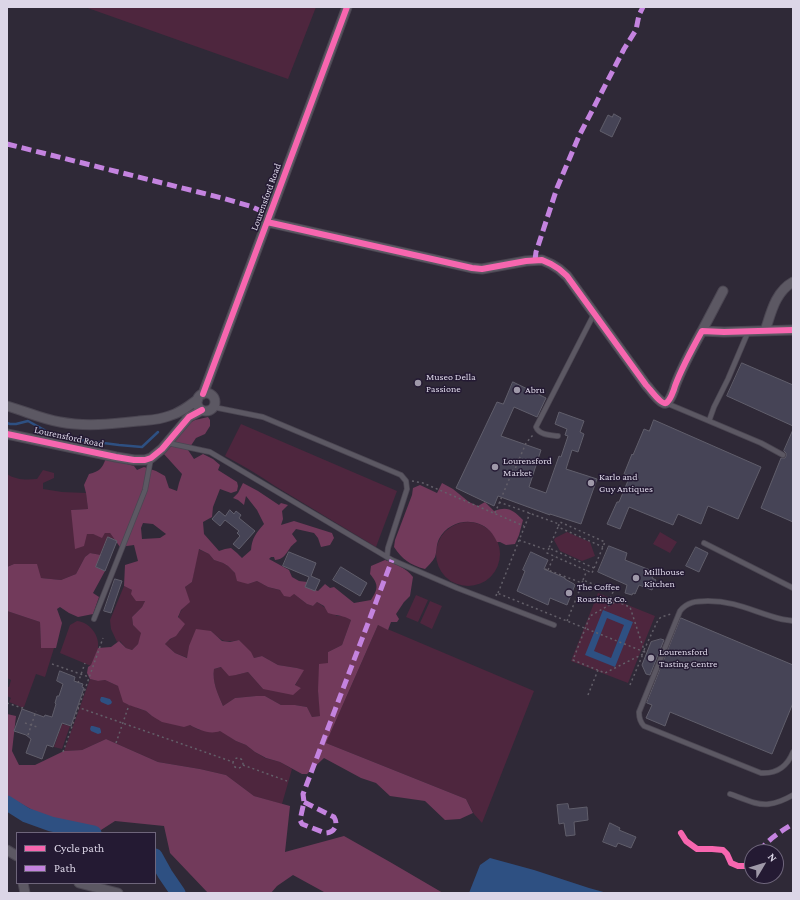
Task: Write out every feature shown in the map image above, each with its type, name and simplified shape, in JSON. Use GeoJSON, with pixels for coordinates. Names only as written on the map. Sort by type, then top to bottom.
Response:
{"type":"FeatureCollection","features":[{"type":"Feature","properties":{"kind":"street","name":"Lourensford Road"},"geometry":{"type":"LineString","coordinates":[[201,397],[347,7]]}},
{"type":"Feature","properties":{"kind":"street"},"geometry":{"type":"LineString","coordinates":[[267,222],[472,268],[482,269],[526,261],[545,261],[559,269],[567,276],[646,385],[657,398],[666,403],[670,398],[679,374],[723,291]]}},
{"type":"Feature","properties":{"kind":"street"},"geometry":{"type":"LineString","coordinates":[[765,331],[771,311],[780,293],[786,286],[793,282]]}},
{"type":"Feature","properties":{"kind":"street"},"geometry":{"type":"LineString","coordinates":[[702,331],[748,332],[793,330]]}},
{"type":"Feature","properties":{"kind":"street"},"geometry":{"type":"LineString","coordinates":[[7,406],[41,418],[58,422],[88,425],[115,424],[160,419],[182,410],[201,397],[210,394],[213,397],[215,404],[213,407],[210,410],[202,410],[189,417],[162,450],[152,458]]}},
{"type":"Feature","properties":{"kind":"street"},"geometry":{"type":"LineString","coordinates":[[201,397],[198,404],[202,410]]}},
{"type":"Feature","properties":{"kind":"street","name":"Lourensford Road"},"geometry":{"type":"LineString","coordinates":[[7,434],[134,460],[145,460],[152,458]]}},
{"type":"Feature","properties":{"kind":"street"},"geometry":{"type":"LineString","coordinates":[[7,850],[16,855]]}},
{"type":"Feature","properties":{"kind":"street"},"geometry":{"type":"LineString","coordinates":[[83,884],[118,893]]}},
{"type":"Feature","properties":{"kind":"lane"},"geometry":{"type":"LineString","coordinates":[[558,436],[544,434],[537,430],[536,427],[594,314]]}},
{"type":"Feature","properties":{"kind":"lane"},"geometry":{"type":"LineString","coordinates":[[709,421],[748,332]]}},
{"type":"Feature","properties":{"kind":"lane"},"geometry":{"type":"LineString","coordinates":[[666,403],[761,443],[783,455]]}},
{"type":"Feature","properties":{"kind":"lane"},"geometry":{"type":"LineString","coordinates":[[213,407],[263,417],[401,475],[406,481],[407,493],[388,548],[387,557]]}},
{"type":"Feature","properties":{"kind":"lane"},"geometry":{"type":"LineString","coordinates":[[167,442],[210,452],[387,557],[457,588],[554,625]]}},
{"type":"Feature","properties":{"kind":"lane"},"geometry":{"type":"LineString","coordinates":[[94,620],[145,490],[152,458]]}},
{"type":"Feature","properties":{"kind":"lane"},"geometry":{"type":"LineString","coordinates":[[704,543],[793,588]]}},
{"type":"Feature","properties":{"kind":"lane"},"geometry":{"type":"LineString","coordinates":[[793,621],[780,619],[730,603],[717,601],[695,601],[687,604],[681,610],[639,712],[639,718],[644,726],[761,773],[772,773],[782,768],[789,761],[793,752]]}},
{"type":"Feature","properties":{"kind":"lane"},"geometry":{"type":"LineString","coordinates":[[730,794],[757,803],[769,805],[793,795]]}},
{"type":"Feature","properties":{"kind":"path"},"geometry":{"type":"LineString","coordinates":[[495,513],[526,443],[537,430]]}},
{"type":"Feature","properties":{"kind":"path"},"geometry":{"type":"LineString","coordinates":[[406,481],[423,483],[524,526]]}},
{"type":"Feature","properties":{"kind":"path"},"geometry":{"type":"LineString","coordinates":[[499,502],[559,524],[560,522],[605,542],[592,572],[547,553],[559,524]]}},
{"type":"Feature","properties":{"kind":"path"},"geometry":{"type":"LineString","coordinates":[[494,602],[530,513]]}},
{"type":"Feature","properties":{"kind":"path"},"geometry":{"type":"LineString","coordinates":[[558,527],[603,547]]}},
{"type":"Feature","properties":{"kind":"path"},"geometry":{"type":"LineString","coordinates":[[519,540],[548,549],[594,568]]}},
{"type":"Feature","properties":{"kind":"path"},"geometry":{"type":"LineString","coordinates":[[548,570],[554,556]]}},
{"type":"Feature","properties":{"kind":"path"},"geometry":{"type":"LineString","coordinates":[[545,569],[582,583]]}},
{"type":"Feature","properties":{"kind":"path"},"geometry":{"type":"LineString","coordinates":[[567,621],[587,570]]}},
{"type":"Feature","properties":{"kind":"path"},"geometry":{"type":"LineString","coordinates":[[583,580],[613,592],[610,600],[630,607],[644,653]]}},
{"type":"Feature","properties":{"kind":"path"},"geometry":{"type":"LineString","coordinates":[[497,593],[644,653]]}},
{"type":"Feature","properties":{"kind":"path"},"geometry":{"type":"LineString","coordinates":[[615,602],[590,616],[573,660],[605,673],[644,653]]}},
{"type":"Feature","properties":{"kind":"path"},"geometry":{"type":"LineString","coordinates":[[630,685],[658,620],[661,617],[681,610]]}},
{"type":"Feature","properties":{"kind":"path"},"geometry":{"type":"LineString","coordinates":[[63,752],[103,638]]}},
{"type":"Feature","properties":{"kind":"path"},"geometry":{"type":"LineString","coordinates":[[78,683],[85,663]]}},
{"type":"Feature","properties":{"kind":"path"},"geometry":{"type":"LineString","coordinates":[[52,664],[89,677]]}},
{"type":"Feature","properties":{"kind":"path"},"geometry":{"type":"LineString","coordinates":[[588,695],[598,670]]}},
{"type":"Feature","properties":{"kind":"path"},"geometry":{"type":"LineString","coordinates":[[7,703],[22,708],[24,707]]}},
{"type":"Feature","properties":{"kind":"path"},"geometry":{"type":"LineString","coordinates":[[116,743],[129,705]]}},
{"type":"Feature","properties":{"kind":"path"},"geometry":{"type":"LineString","coordinates":[[78,707],[233,762],[233,765],[236,768],[241,768],[243,765]]}},
{"type":"Feature","properties":{"kind":"path"},"geometry":{"type":"LineString","coordinates":[[28,735],[36,711]]}},
{"type":"Feature","properties":{"kind":"path"},"geometry":{"type":"LineString","coordinates":[[25,723],[37,727]]}},
{"type":"Feature","properties":{"kind":"path"},"geometry":{"type":"LineString","coordinates":[[233,762],[236,759],[240,759],[243,761],[243,765]]}},
{"type":"Feature","properties":{"kind":"path"},"geometry":{"type":"LineString","coordinates":[[243,765],[287,781]]}},
{"type":"Feature","properties":{"kind":"shaded area"},"geometry":{"type":"Polygon","coordinates":[[[85,7],[316,7],[288,79],[85,7]]]}},
{"type":"Feature","properties":{"kind":"shaded area"},"geometry":{"type":"Polygon","coordinates":[[[208,417],[210,420],[210,426],[205,434],[196,438],[188,450],[194,459],[203,454],[213,459],[220,465],[218,470],[237,482],[238,486],[237,491],[231,493],[220,489],[213,507],[212,517],[203,522],[204,534],[219,551],[231,548],[242,558],[251,550],[252,542],[255,536],[264,524],[257,510],[246,496],[244,505],[233,498],[238,493],[243,483],[279,505],[281,503],[288,505],[282,511],[283,519],[281,525],[294,521],[332,533],[334,538],[330,545],[321,547],[318,538],[314,533],[296,529],[292,534],[297,541],[291,546],[284,556],[275,560],[274,557],[269,559],[289,570],[292,577],[299,581],[307,582],[312,589],[318,591],[325,584],[330,588],[334,587],[354,603],[371,600],[376,589],[376,583],[370,574],[371,566],[385,560],[404,569],[413,577],[410,596],[396,614],[399,619],[397,622],[391,622],[388,630],[378,625],[326,743],[466,799],[473,813],[460,819],[445,820],[425,801],[390,796],[376,783],[361,778],[324,758],[307,774],[302,774],[280,762],[266,758],[220,731],[208,732],[190,725],[184,727],[162,722],[146,711],[123,702],[118,686],[105,680],[98,681],[90,679],[87,673],[88,667],[91,665],[98,648],[111,647],[119,641],[126,648],[132,650],[138,644],[141,633],[133,625],[132,617],[142,607],[145,601],[136,601],[131,594],[132,590],[124,586],[125,565],[138,561],[134,545],[120,547],[110,533],[105,533],[102,538],[93,534],[87,534],[84,546],[75,549],[71,510],[88,509],[84,485],[89,474],[100,469],[106,458],[134,466],[137,470],[144,467],[156,471],[165,476],[169,488],[177,491],[182,474],[163,453],[186,425],[195,420],[208,417]],[[143,523],[141,528],[142,539],[160,538],[166,534],[153,524],[143,523]],[[199,549],[192,582],[185,587],[190,602],[181,610],[178,617],[185,624],[176,636],[165,644],[175,653],[187,658],[189,646],[196,629],[211,631],[222,641],[230,642],[239,640],[251,652],[254,658],[262,656],[278,665],[304,670],[295,685],[301,688],[293,695],[263,689],[248,672],[229,676],[221,667],[214,669],[214,679],[223,706],[235,698],[265,696],[281,705],[307,707],[312,717],[320,716],[318,691],[319,664],[328,663],[328,652],[342,645],[351,620],[343,616],[328,613],[324,606],[317,602],[313,606],[307,604],[294,594],[290,597],[284,596],[280,590],[268,587],[257,581],[248,584],[237,581],[235,573],[228,566],[214,560],[209,554],[199,549]]]}},
{"type":"Feature","properties":{"kind":"shaded area"},"geometry":{"type":"Polygon","coordinates":[[[241,424],[397,491],[376,547],[225,456],[241,424]]]}},
{"type":"Feature","properties":{"kind":"shaded area"},"geometry":{"type":"Polygon","coordinates":[[[43,470],[54,473],[54,478],[43,483],[43,489],[62,492],[86,493],[88,509],[71,510],[87,534],[102,537],[105,533],[110,533],[115,540],[108,537],[101,555],[90,553],[85,557],[76,574],[61,580],[41,578],[14,564],[7,567],[7,474],[21,479],[37,479],[43,470]]]}},
{"type":"Feature","properties":{"kind":"shaded area"},"geometry":{"type":"Polygon","coordinates":[[[442,483],[453,489],[469,502],[478,506],[485,502],[494,511],[507,509],[516,514],[523,520],[515,544],[506,545],[497,542],[491,532],[484,526],[477,523],[463,522],[456,524],[443,533],[438,541],[435,557],[425,569],[415,566],[403,558],[394,547],[395,540],[412,495],[413,488],[420,485],[437,493],[442,483]]]}},
{"type":"Feature","properties":{"kind":"shaded area"},"geometry":{"type":"Polygon","coordinates":[[[468,522],[480,525],[491,531],[497,542],[500,554],[497,566],[491,577],[480,583],[468,586],[456,583],[445,577],[439,566],[436,554],[439,542],[445,531],[456,525],[468,522]]]}},
{"type":"Feature","properties":{"kind":"shaded area"},"geometry":{"type":"Polygon","coordinates":[[[567,532],[590,542],[595,556],[582,561],[560,551],[554,540],[567,532]]]}},
{"type":"Feature","properties":{"kind":"shaded area"},"geometry":{"type":"Polygon","coordinates":[[[660,532],[677,542],[670,553],[653,544],[660,532]]]}},
{"type":"Feature","properties":{"kind":"shaded area"},"geometry":{"type":"Polygon","coordinates":[[[198,549],[209,554],[214,560],[228,566],[248,584],[257,581],[268,587],[294,594],[307,604],[313,606],[317,602],[337,616],[344,616],[351,620],[342,645],[328,652],[328,664],[318,691],[321,716],[312,717],[307,707],[281,705],[265,696],[235,698],[223,706],[214,679],[214,669],[222,667],[236,675],[248,672],[263,689],[301,688],[295,686],[303,670],[278,665],[262,656],[254,658],[239,640],[226,641],[211,631],[189,646],[188,658],[175,653],[165,644],[180,631],[179,615],[182,609],[189,602],[185,587],[192,582],[198,549]]]}},
{"type":"Feature","properties":{"kind":"shaded area"},"geometry":{"type":"Polygon","coordinates":[[[90,553],[101,555],[96,567],[105,571],[93,593],[99,597],[93,614],[78,617],[60,607],[57,609],[62,623],[56,648],[41,648],[40,622],[7,611],[7,567],[14,564],[37,564],[41,578],[61,580],[76,574],[85,557],[90,553]]]}},
{"type":"Feature","properties":{"kind":"shaded area"},"geometry":{"type":"Polygon","coordinates":[[[124,586],[132,590],[145,601],[142,607],[132,617],[133,625],[142,633],[138,644],[132,650],[126,648],[120,641],[117,642],[111,629],[110,620],[124,586]]]}},
{"type":"Feature","properties":{"kind":"shaded area"},"geometry":{"type":"Polygon","coordinates":[[[598,593],[655,616],[628,683],[571,661],[598,593]]]}},
{"type":"Feature","properties":{"kind":"shaded area"},"geometry":{"type":"Polygon","coordinates":[[[416,595],[428,600],[418,622],[406,617],[416,595]]]}},
{"type":"Feature","properties":{"kind":"shaded area"},"geometry":{"type":"Polygon","coordinates":[[[430,601],[442,606],[432,629],[420,623],[430,601]]]}},
{"type":"Feature","properties":{"kind":"shaded area"},"geometry":{"type":"Polygon","coordinates":[[[7,611],[40,622],[41,648],[54,648],[45,677],[36,674],[24,707],[9,702],[11,698],[7,696],[7,687],[9,687],[11,680],[7,678],[7,611]]]}},
{"type":"Feature","properties":{"kind":"shaded area"},"geometry":{"type":"Polygon","coordinates":[[[77,621],[86,624],[93,630],[97,638],[98,648],[91,666],[60,653],[70,625],[77,621]]]}},
{"type":"Feature","properties":{"kind":"shaded area"},"geometry":{"type":"Polygon","coordinates":[[[378,625],[534,691],[482,823],[474,814],[466,799],[326,743],[378,625]]]}},
{"type":"Feature","properties":{"kind":"shaded area"},"geometry":{"type":"Polygon","coordinates":[[[90,679],[98,681],[105,680],[118,686],[137,708],[146,711],[152,716],[190,725],[199,730],[220,730],[265,758],[280,762],[292,769],[282,804],[254,796],[226,775],[158,762],[106,739],[82,750],[64,751],[90,679]]]}},
{"type":"Feature","properties":{"kind":"shaded area"},"geometry":{"type":"Polygon","coordinates":[[[7,714],[16,716],[12,751],[19,765],[35,765],[64,751],[82,750],[106,739],[158,762],[226,775],[254,796],[290,806],[285,852],[344,836],[443,893],[324,892],[293,875],[277,886],[271,893],[208,893],[170,853],[164,826],[115,821],[101,830],[64,822],[36,812],[7,796],[7,714]]]}},
{"type":"Feature","properties":{"kind":"shaded area"},"geometry":{"type":"Polygon","coordinates":[[[62,724],[70,726],[62,749],[54,747],[62,724]]]}},
{"type":"Feature","properties":{"kind":"water"},"geometry":{"type":"Polygon","coordinates":[[[603,610],[633,622],[615,667],[585,655],[603,610]],[[607,618],[594,651],[611,658],[624,625],[607,618]]]}},
{"type":"Feature","properties":{"kind":"water"},"geometry":{"type":"Polygon","coordinates":[[[101,697],[110,699],[112,702],[111,704],[108,705],[101,702],[101,697]]]}},
{"type":"Feature","properties":{"kind":"water"},"geometry":{"type":"Polygon","coordinates":[[[91,726],[100,728],[101,733],[98,734],[91,731],[91,726]]]}},
{"type":"Feature","properties":{"kind":"water"},"geometry":{"type":"Polygon","coordinates":[[[490,858],[607,893],[469,893],[480,865],[490,858]]]}},
{"type":"Feature","properties":{"kind":"building"},"geometry":{"type":"Polygon","coordinates":[[[614,114],[621,118],[612,137],[600,131],[608,115],[612,117],[614,114]]]}},
{"type":"Feature","properties":{"kind":"building"},"geometry":{"type":"Polygon","coordinates":[[[742,363],[793,385],[793,426],[727,396],[742,363]]]}},
{"type":"Feature","properties":{"kind":"building"},"geometry":{"type":"Polygon","coordinates":[[[513,382],[546,398],[537,417],[514,407],[501,436],[541,450],[529,487],[546,493],[559,456],[561,457],[568,436],[565,435],[567,429],[555,424],[559,412],[584,421],[580,432],[584,434],[578,452],[572,450],[566,469],[597,479],[581,524],[550,515],[498,496],[494,506],[456,488],[497,402],[503,404],[513,382]]]}},
{"type":"Feature","properties":{"kind":"building"},"geometry":{"type":"Polygon","coordinates":[[[654,420],[761,467],[738,519],[708,506],[701,524],[678,514],[673,525],[629,507],[620,529],[607,524],[617,502],[619,502],[630,476],[624,474],[632,454],[633,455],[644,429],[649,431],[654,420]]]}},
{"type":"Feature","properties":{"kind":"building"},"geometry":{"type":"Polygon","coordinates":[[[793,430],[793,522],[761,508],[781,458],[785,458],[786,456],[784,451],[793,430]]]}},
{"type":"Feature","properties":{"kind":"building"},"geometry":{"type":"Polygon","coordinates":[[[230,510],[234,514],[236,511],[241,515],[239,518],[255,531],[239,549],[233,544],[240,536],[237,533],[239,531],[225,520],[220,526],[212,519],[219,511],[225,516],[230,510]]]}},
{"type":"Feature","properties":{"kind":"building"},"geometry":{"type":"Polygon","coordinates":[[[108,537],[117,541],[105,571],[96,567],[108,537]]]}},
{"type":"Feature","properties":{"kind":"building"},"geometry":{"type":"Polygon","coordinates":[[[609,546],[627,553],[625,560],[655,572],[652,578],[656,580],[652,590],[639,585],[635,594],[633,593],[632,595],[625,593],[627,585],[598,572],[609,546]]]}},
{"type":"Feature","properties":{"kind":"building"},"geometry":{"type":"Polygon","coordinates":[[[696,547],[708,553],[699,572],[686,566],[696,547]]]}},
{"type":"Feature","properties":{"kind":"building"},"geometry":{"type":"Polygon","coordinates":[[[289,552],[316,563],[311,576],[320,580],[315,591],[305,587],[309,577],[283,566],[289,552]]]}},
{"type":"Feature","properties":{"kind":"building"},"geometry":{"type":"Polygon","coordinates":[[[531,552],[548,560],[544,569],[565,578],[575,585],[567,605],[550,598],[548,605],[517,591],[525,571],[523,570],[531,552]]]}},
{"type":"Feature","properties":{"kind":"building"},"geometry":{"type":"Polygon","coordinates":[[[341,567],[367,583],[360,596],[333,580],[341,567]]]}},
{"type":"Feature","properties":{"kind":"building"},"geometry":{"type":"Polygon","coordinates":[[[115,579],[122,581],[111,613],[104,611],[115,579]]]}},
{"type":"Feature","properties":{"kind":"building"},"geometry":{"type":"Polygon","coordinates":[[[681,618],[793,665],[793,703],[772,754],[670,712],[665,726],[646,718],[652,705],[647,703],[681,618]]]}},
{"type":"Feature","properties":{"kind":"building"},"geometry":{"type":"Polygon","coordinates":[[[661,639],[664,640],[650,675],[646,674],[642,665],[651,642],[661,639]]]}},
{"type":"Feature","properties":{"kind":"building"},"geometry":{"type":"Polygon","coordinates":[[[60,671],[75,677],[74,681],[83,684],[82,687],[84,688],[71,726],[62,723],[53,747],[47,745],[42,759],[26,753],[31,739],[26,735],[14,731],[22,709],[44,717],[45,715],[52,717],[57,696],[59,696],[63,684],[57,681],[60,671]]]}},
{"type":"Feature","properties":{"kind":"building"},"geometry":{"type":"Polygon","coordinates":[[[568,804],[569,809],[587,807],[588,820],[574,822],[575,835],[566,836],[564,823],[559,824],[557,805],[568,804]]]}},
{"type":"Feature","properties":{"kind":"building"},"geometry":{"type":"Polygon","coordinates":[[[610,823],[620,828],[619,830],[636,837],[631,848],[618,843],[616,847],[603,842],[610,823]]]}},
{"type":"Feature","properties":{"kind":"waterway"},"geometry":{"type":"LineString","coordinates":[[7,423],[16,424],[28,421],[57,437],[142,447],[158,432]]}},
{"type":"Feature","properties":{"kind":"waterway"},"geometry":{"type":"LineString","coordinates":[[7,803],[26,815],[51,824],[89,832]]}},
{"type":"Feature","properties":{"kind":"waterway"},"geometry":{"type":"LineString","coordinates":[[156,858],[178,893]]}},
{"type":"Feature","properties":{"kind":"marked path"},"geometry":{"type":"LineString","coordinates":[[535,260],[536,252],[557,188],[579,136],[624,49],[636,30],[639,15],[643,7]]}},
{"type":"Feature","properties":{"kind":"marked path"},"geometry":{"type":"LineString","coordinates":[[7,144],[222,198],[250,206],[270,215]]}},
{"type":"Feature","properties":{"kind":"marked path"},"geometry":{"type":"LineString","coordinates":[[304,802],[334,817],[336,823],[335,828],[331,832],[325,833],[302,824],[300,820],[304,802],[303,794],[392,560]]}},
{"type":"Feature","properties":{"kind":"marked path"},"geometry":{"type":"LineString","coordinates":[[766,844],[793,824]]}},
{"type":"Feature","properties":{"kind":"cycle path"},"geometry":{"type":"LineString","coordinates":[[203,394],[347,7]]}},
{"type":"Feature","properties":{"kind":"cycle path"},"geometry":{"type":"LineString","coordinates":[[267,222],[472,268],[482,269],[526,261],[542,260],[551,264],[567,276],[646,385],[661,402],[664,403],[667,402],[673,393],[684,365],[702,331],[724,332],[793,330]]}},
{"type":"Feature","properties":{"kind":"cycle path"},"geometry":{"type":"LineString","coordinates":[[7,434],[116,457],[145,460],[151,458],[162,449],[189,417],[202,410]]}},
{"type":"Feature","properties":{"kind":"cycle path"},"geometry":{"type":"LineString","coordinates":[[681,833],[686,841],[697,849],[723,850],[727,854],[731,863],[738,866],[744,866]]}},
{"type":"Feature","properties":{"kind":"place","name":"Museo Della Passione"},"geometry":{"type":"Point","coordinates":[418,383]}},
{"type":"Feature","properties":{"kind":"place","name":"Abru"},"geometry":{"type":"Point","coordinates":[517,390]}},
{"type":"Feature","properties":{"kind":"place","name":"Lourensford Market"},"geometry":{"type":"Point","coordinates":[495,467]}},
{"type":"Feature","properties":{"kind":"place","name":"Karlo and Guy Antiques"},"geometry":{"type":"Point","coordinates":[591,483]}},
{"type":"Feature","properties":{"kind":"place","name":"Millhouse Kitchen"},"geometry":{"type":"Point","coordinates":[636,578]}},
{"type":"Feature","properties":{"kind":"place","name":"The Coffee Roasting Co."},"geometry":{"type":"Point","coordinates":[569,593]}},
{"type":"Feature","properties":{"kind":"place","name":"Lourensford Tasting Centre"},"geometry":{"type":"Point","coordinates":[651,658]}}]}
